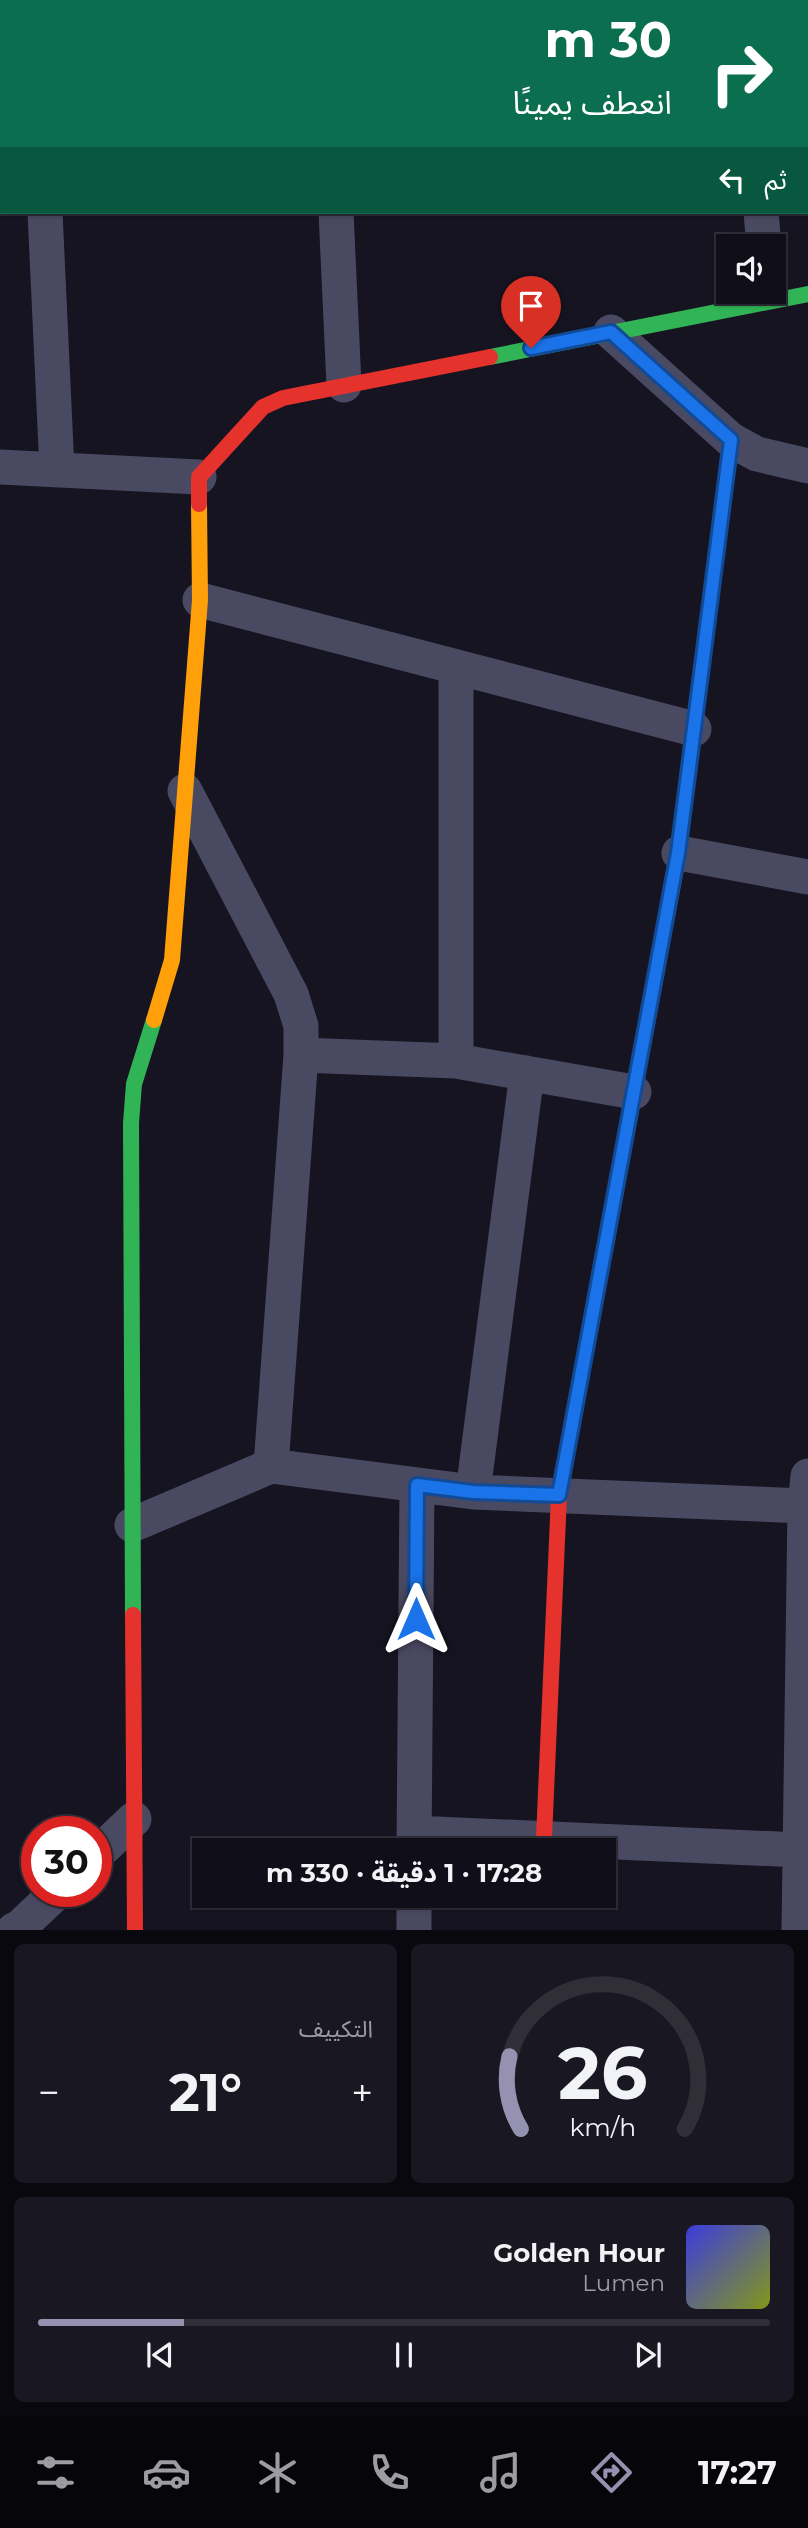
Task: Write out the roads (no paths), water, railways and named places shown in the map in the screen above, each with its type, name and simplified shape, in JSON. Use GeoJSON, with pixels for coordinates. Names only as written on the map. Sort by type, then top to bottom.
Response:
{"type":"FeatureCollection","features":[{"type":"Feature","properties":{"kind":"street"},"geometry":{"type":"LineString","coordinates":[[45,214],[57,470]]}},
{"type":"Feature","properties":{"kind":"street"},"geometry":{"type":"LineString","coordinates":[[336,214],[344,385]]}},
{"type":"Feature","properties":{"kind":"street"},"geometry":{"type":"LineString","coordinates":[[761,214],[763,234]]}},
{"type":"Feature","properties":{"kind":"street"},"geometry":{"type":"LineString","coordinates":[[786,296],[808,294]]}},
{"type":"Feature","properties":{"kind":"street"},"geometry":{"type":"LineString","coordinates":[[135,1930],[131,1123],[134,1084],[173,960],[200,600],[199,477],[263,407],[284,398],[736,304]]}},
{"type":"Feature","properties":{"kind":"street"},"geometry":{"type":"LineString","coordinates":[[611,332],[731,440],[757,454],[808,466]]}},
{"type":"Feature","properties":{"kind":"street"},"geometry":{"type":"LineString","coordinates":[[544,1838],[559,1495],[678,853],[731,440]]}},
{"type":"Feature","properties":{"kind":"street"},"geometry":{"type":"LineString","coordinates":[[0,467],[199,477]]}},
{"type":"Feature","properties":{"kind":"street"},"geometry":{"type":"LineString","coordinates":[[200,600],[694,729]]}},
{"type":"Feature","properties":{"kind":"street"},"geometry":{"type":"LineString","coordinates":[[456,667],[456,1061]]}},
{"type":"Feature","properties":{"kind":"street"},"geometry":{"type":"LineString","coordinates":[[186,791],[290,994],[301,1026],[271,1466]]}},
{"type":"Feature","properties":{"kind":"street"},"geometry":{"type":"LineString","coordinates":[[678,853],[808,877]]}},
{"type":"Feature","properties":{"kind":"street"},"geometry":{"type":"LineString","coordinates":[[301,1055],[456,1061],[634,1093]]}},
{"type":"Feature","properties":{"kind":"street"},"geometry":{"type":"LineString","coordinates":[[473,1492],[527,1073]]}},
{"type":"Feature","properties":{"kind":"street"},"geometry":{"type":"LineString","coordinates":[[132,1525],[271,1466],[473,1492],[559,1495],[807,1491],[799,1930]]}},
{"type":"Feature","properties":{"kind":"street"},"geometry":{"type":"LineString","coordinates":[[414,1838],[417,1485]]}},
{"type":"Feature","properties":{"kind":"street"},"geometry":{"type":"LineString","coordinates":[[112,1840],[134,1819]]}},
{"type":"Feature","properties":{"kind":"street"},"geometry":{"type":"LineString","coordinates":[[616,1841],[800,1850]]}},
{"type":"Feature","properties":{"kind":"street"},"geometry":{"type":"LineString","coordinates":[[18,1929],[41,1907]]}},
{"type":"Feature","properties":{"kind":"street"},"geometry":{"type":"LineString","coordinates":[[414,1908],[414,1930]]}}]}
